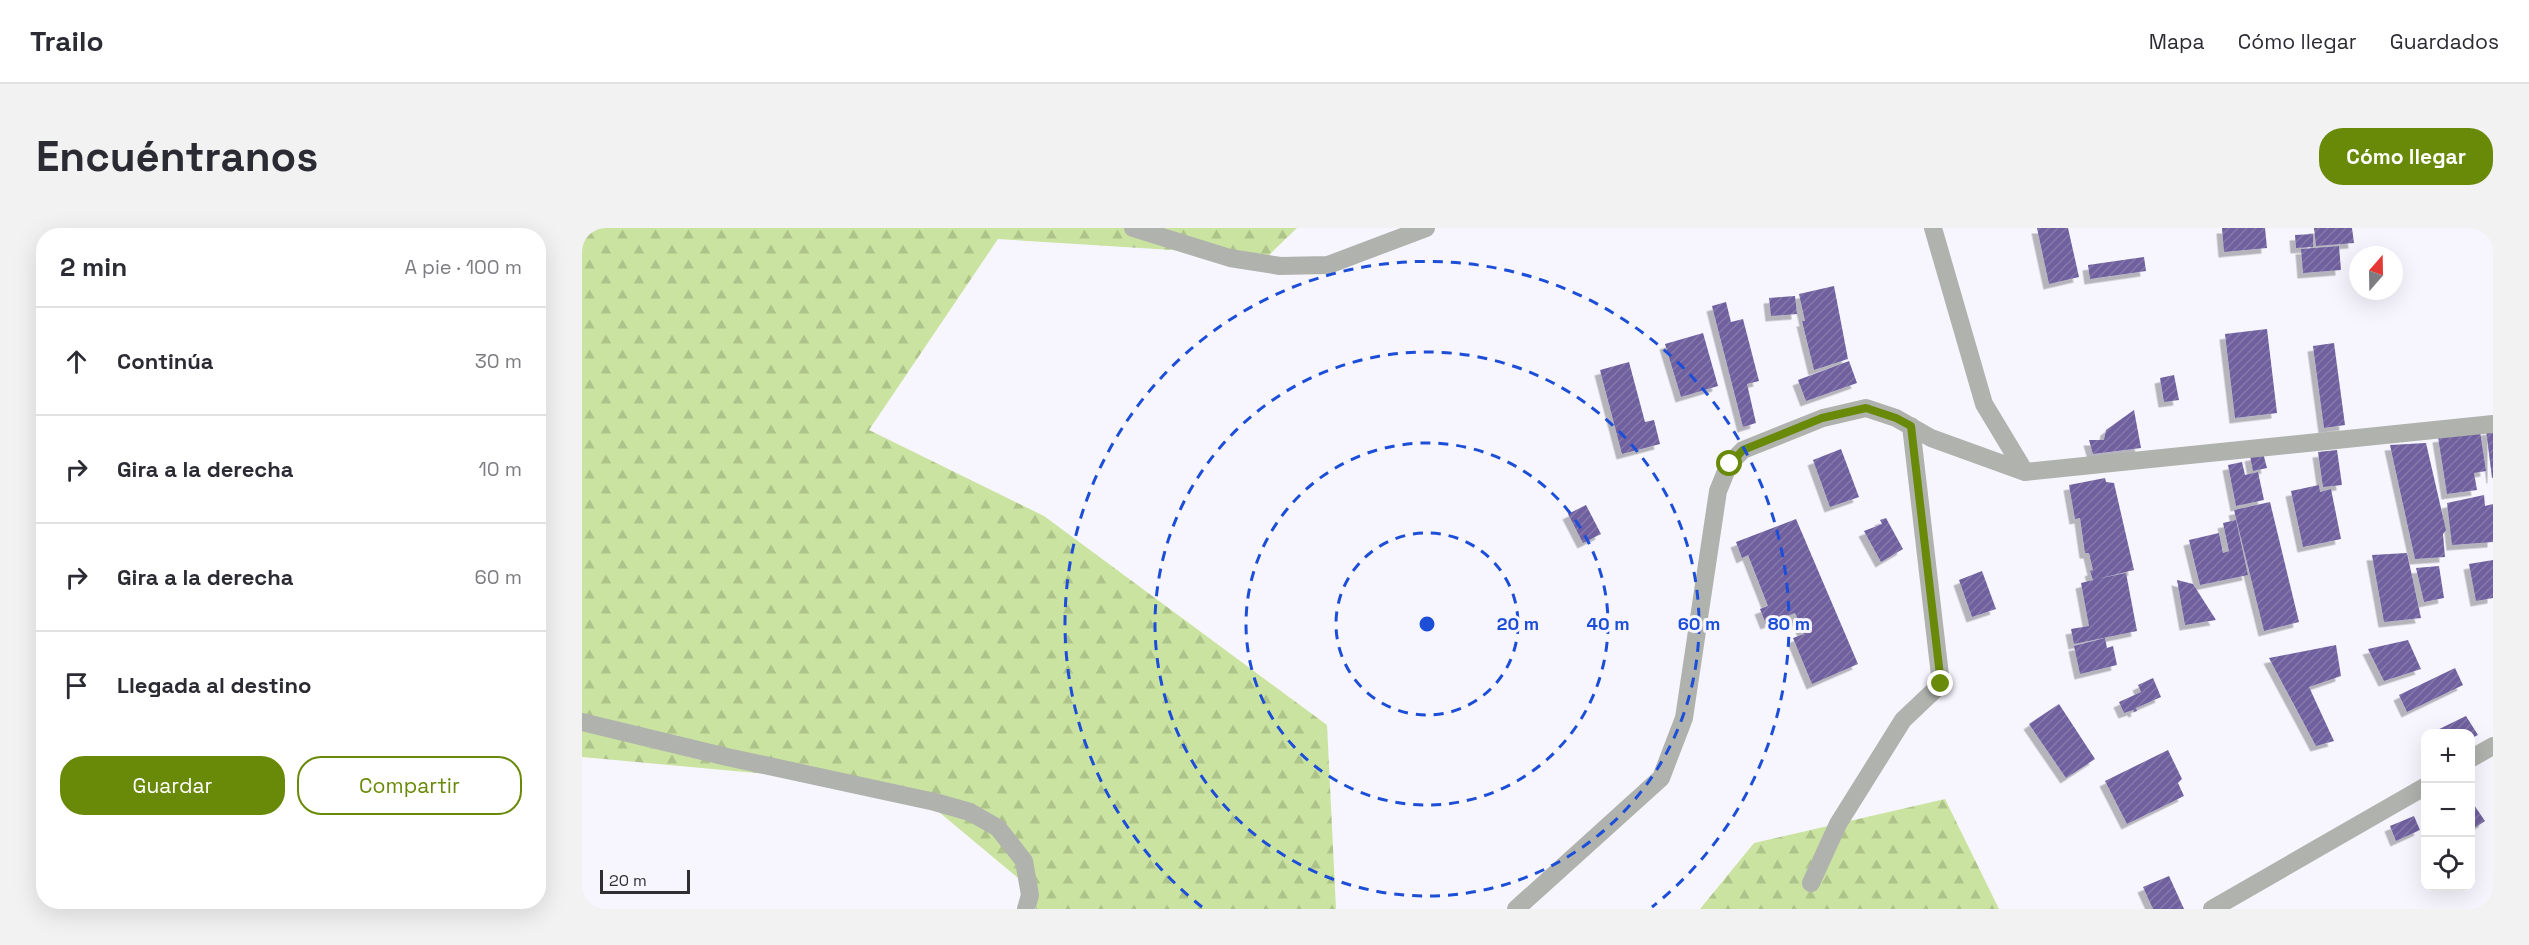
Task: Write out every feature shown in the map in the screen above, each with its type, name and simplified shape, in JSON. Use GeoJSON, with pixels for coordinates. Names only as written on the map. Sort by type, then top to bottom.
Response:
{"type":"FeatureCollection","features":[{"type":"Feature","properties":{"kind":"street"},"geometry":{"type":"LineString","coordinates":[[1133,228],[1230,258],[1281,266],[1328,265],[1426,228]]}},
{"type":"Feature","properties":{"kind":"street"},"geometry":{"type":"LineString","coordinates":[[1933,228],[1984,404],[2025,472]]}},
{"type":"Feature","properties":{"kind":"street"},"geometry":{"type":"LineString","coordinates":[[1516,909],[1661,778],[1684,718],[1718,491],[1730,464],[1743,450],[1822,418],[1866,408],[1896,418],[1931,438],[2025,472],[2493,423]]}},
{"type":"Feature","properties":{"kind":"street"},"geometry":{"type":"LineString","coordinates":[[1811,883],[1838,824],[1903,720],[1941,684],[1911,426]]}},
{"type":"Feature","properties":{"kind":"street"},"geometry":{"type":"LineString","coordinates":[[582,722],[727,757],[935,802],[970,812],[998,828],[1024,861],[1030,895],[1026,909]]}},
{"type":"Feature","properties":{"kind":"street"},"geometry":{"type":"LineString","coordinates":[[2475,756],[2493,746]]}},
{"type":"Feature","properties":{"kind":"street"},"geometry":{"type":"LineString","coordinates":[[2212,909],[2421,789]]}},
{"type":"Feature","properties":{"kind":"green space"},"geometry":{"type":"Polygon","coordinates":[[[582,228],[1297,228],[1268,256],[998,239],[869,430],[1044,516],[1327,725],[1336,909],[1036,909],[1036,893],[909,787],[582,757],[582,228]]]}},
{"type":"Feature","properties":{"kind":"green space"},"geometry":{"type":"Polygon","coordinates":[[[1945,799],[1999,909],[1700,909],[1754,843],[1945,799]]]}},
{"type":"Feature","properties":{"kind":"building"},"geometry":{"type":"Polygon","coordinates":[[[2037,228],[2068,228],[2079,277],[2049,284],[2037,228]]]}},
{"type":"Feature","properties":{"kind":"building"},"geometry":{"type":"Polygon","coordinates":[[[2222,228],[2265,228],[2267,248],[2224,252],[2222,228]]]}},
{"type":"Feature","properties":{"kind":"building"},"geometry":{"type":"Polygon","coordinates":[[[2314,228],[2352,228],[2354,243],[2316,246],[2314,228]]]}},
{"type":"Feature","properties":{"kind":"building"},"geometry":{"type":"Polygon","coordinates":[[[2313,234],[2313,247],[2296,248],[2295,235],[2313,234]]]}},
{"type":"Feature","properties":{"kind":"building"},"geometry":{"type":"Polygon","coordinates":[[[2339,246],[2341,270],[2303,273],[2301,249],[2339,246]]]}},
{"type":"Feature","properties":{"kind":"building"},"geometry":{"type":"Polygon","coordinates":[[[2144,257],[2146,271],[2090,279],[2088,265],[2144,257]]]}},
{"type":"Feature","properties":{"kind":"building"},"geometry":{"type":"Polygon","coordinates":[[[1834,286],[1848,359],[1814,370],[1802,321],[1805,321],[1799,294],[1834,286]]]}},
{"type":"Feature","properties":{"kind":"building"},"geometry":{"type":"Polygon","coordinates":[[[1795,296],[1797,314],[1771,316],[1769,298],[1795,296]]]}},
{"type":"Feature","properties":{"kind":"building"},"geometry":{"type":"Polygon","coordinates":[[[1726,302],[1731,322],[1743,319],[1759,381],[1747,384],[1756,423],[1743,427],[1712,306],[1726,302]]]}},
{"type":"Feature","properties":{"kind":"building"},"geometry":{"type":"Polygon","coordinates":[[[2267,329],[2277,413],[2235,418],[2225,334],[2267,329]]]}},
{"type":"Feature","properties":{"kind":"building"},"geometry":{"type":"Polygon","coordinates":[[[1703,333],[1718,386],[1681,397],[1665,344],[1703,333]]]}},
{"type":"Feature","properties":{"kind":"building"},"geometry":{"type":"Polygon","coordinates":[[[2334,343],[2345,425],[2324,428],[2313,346],[2334,343]]]}},
{"type":"Feature","properties":{"kind":"building"},"geometry":{"type":"Polygon","coordinates":[[[1849,361],[1857,383],[1806,401],[1798,380],[1849,361]]]}},
{"type":"Feature","properties":{"kind":"building"},"geometry":{"type":"Polygon","coordinates":[[[1629,362],[1645,422],[1654,420],[1660,444],[1622,454],[1600,370],[1629,362]]]}},
{"type":"Feature","properties":{"kind":"building"},"geometry":{"type":"Polygon","coordinates":[[[2174,375],[2179,400],[2164,402],[2160,378],[2174,375]]]}},
{"type":"Feature","properties":{"kind":"building"},"geometry":{"type":"Polygon","coordinates":[[[2134,410],[2141,448],[2093,454],[2089,440],[2104,440],[2106,430],[2134,410]]]}},
{"type":"Feature","properties":{"kind":"building"},"geometry":{"type":"Polygon","coordinates":[[[2493,429],[2493,478],[2492,478],[2486,430],[2493,429]]]}},
{"type":"Feature","properties":{"kind":"building"},"geometry":{"type":"Polygon","coordinates":[[[2480,431],[2486,471],[2474,473],[2477,490],[2447,494],[2438,437],[2480,431]]]}},
{"type":"Feature","properties":{"kind":"building"},"geometry":{"type":"Polygon","coordinates":[[[2426,443],[2446,530],[2443,534],[2445,557],[2415,559],[2390,445],[2426,443]]]}},
{"type":"Feature","properties":{"kind":"building"},"geometry":{"type":"Polygon","coordinates":[[[1841,449],[1859,497],[1830,507],[1813,460],[1841,449]]]}},
{"type":"Feature","properties":{"kind":"building"},"geometry":{"type":"Polygon","coordinates":[[[2337,450],[2342,485],[2323,487],[2318,452],[2337,450]]]}},
{"type":"Feature","properties":{"kind":"building"},"geometry":{"type":"Polygon","coordinates":[[[2263,453],[2267,468],[2253,471],[2250,456],[2263,453]]]}},
{"type":"Feature","properties":{"kind":"building"},"geometry":{"type":"Polygon","coordinates":[[[2242,462],[2245,475],[2258,472],[2264,500],[2236,506],[2228,465],[2242,462]]]}},
{"type":"Feature","properties":{"kind":"building"},"geometry":{"type":"Polygon","coordinates":[[[2105,478],[2106,482],[2114,483],[2134,570],[2097,579],[2126,573],[2137,631],[2074,644],[2071,629],[2089,626],[2081,583],[2093,580],[2090,571],[2093,570],[2089,553],[2085,553],[2080,518],[2075,519],[2069,485],[2105,478]]]}},
{"type":"Feature","properties":{"kind":"building"},"geometry":{"type":"Polygon","coordinates":[[[2319,485],[2320,492],[2331,489],[2341,539],[2303,547],[2291,491],[2319,485]]]}},
{"type":"Feature","properties":{"kind":"building"},"geometry":{"type":"Polygon","coordinates":[[[2484,495],[2485,506],[2493,504],[2493,542],[2452,545],[2447,503],[2484,495]]]}},
{"type":"Feature","properties":{"kind":"building"},"geometry":{"type":"Polygon","coordinates":[[[2270,502],[2299,622],[2264,631],[2234,510],[2270,502]]]}},
{"type":"Feature","properties":{"kind":"building"},"geometry":{"type":"Polygon","coordinates":[[[1586,505],[1601,534],[1583,543],[1568,514],[1586,505]]]}},
{"type":"Feature","properties":{"kind":"building"},"geometry":{"type":"Polygon","coordinates":[[[1886,518],[1903,549],[1881,562],[1864,531],[1882,524],[1880,520],[1886,518]]]}},
{"type":"Feature","properties":{"kind":"building"},"geometry":{"type":"Polygon","coordinates":[[[1796,519],[1858,664],[1812,684],[1793,638],[1804,634],[1795,613],[1766,624],[1760,609],[1768,606],[1748,555],[1742,558],[1736,542],[1796,519]]]}},
{"type":"Feature","properties":{"kind":"building"},"geometry":{"type":"Polygon","coordinates":[[[2236,520],[2248,575],[2200,585],[2189,540],[2219,533],[2223,553],[2229,551],[2223,523],[2236,520]]]}},
{"type":"Feature","properties":{"kind":"building"},"geometry":{"type":"Polygon","coordinates":[[[2407,553],[2421,618],[2384,622],[2372,555],[2407,553]]]}},
{"type":"Feature","properties":{"kind":"building"},"geometry":{"type":"Polygon","coordinates":[[[2493,560],[2493,598],[2476,601],[2469,564],[2493,560]]]}},
{"type":"Feature","properties":{"kind":"building"},"geometry":{"type":"Polygon","coordinates":[[[2439,566],[2444,598],[2424,602],[2416,568],[2439,566]]]}},
{"type":"Feature","properties":{"kind":"building"},"geometry":{"type":"Polygon","coordinates":[[[1982,571],[1996,609],[1972,617],[1959,580],[1982,571]]]}},
{"type":"Feature","properties":{"kind":"building"},"geometry":{"type":"Polygon","coordinates":[[[2177,580],[2193,584],[2216,620],[2185,625],[2177,580]]]}},
{"type":"Feature","properties":{"kind":"building"},"geometry":{"type":"Polygon","coordinates":[[[2105,638],[2107,648],[2113,646],[2117,665],[2080,674],[2074,646],[2105,638]]]}},
{"type":"Feature","properties":{"kind":"building"},"geometry":{"type":"Polygon","coordinates":[[[2408,640],[2421,669],[2384,681],[2368,649],[2408,640]]]}},
{"type":"Feature","properties":{"kind":"building"},"geometry":{"type":"Polygon","coordinates":[[[2336,645],[2341,676],[2309,687],[2334,741],[2316,746],[2269,658],[2336,645]]]}},
{"type":"Feature","properties":{"kind":"building"},"geometry":{"type":"Polygon","coordinates":[[[2455,668],[2463,685],[2407,712],[2399,695],[2455,668]]]}},
{"type":"Feature","properties":{"kind":"building"},"geometry":{"type":"Polygon","coordinates":[[[2153,678],[2161,697],[2136,708],[2137,711],[2124,713],[2119,702],[2141,692],[2138,685],[2153,678]]]}},
{"type":"Feature","properties":{"kind":"building"},"geometry":{"type":"Polygon","coordinates":[[[2059,704],[2095,759],[2066,778],[2029,724],[2059,704]]]}},
{"type":"Feature","properties":{"kind":"building"},"geometry":{"type":"Polygon","coordinates":[[[2466,716],[2474,729],[2439,729],[2466,716]]]}},
{"type":"Feature","properties":{"kind":"building"},"geometry":{"type":"Polygon","coordinates":[[[2168,750],[2182,779],[2178,783],[2184,796],[2127,824],[2105,781],[2168,750]]]}},
{"type":"Feature","properties":{"kind":"building"},"geometry":{"type":"Polygon","coordinates":[[[2475,806],[2485,821],[2475,828],[2475,806]]]}},
{"type":"Feature","properties":{"kind":"building"},"geometry":{"type":"Polygon","coordinates":[[[2414,816],[2420,830],[2396,841],[2390,826],[2414,816]]]}},
{"type":"Feature","properties":{"kind":"building"},"geometry":{"type":"Polygon","coordinates":[[[2169,876],[2184,909],[2153,909],[2143,887],[2169,876]]]}},
{"type":"Feature","properties":{"kind":"route"},"geometry":{"type":"LineString","coordinates":[[1730,464],[1743,450],[1822,418],[1866,408],[1896,418],[1911,426],[1941,684]]}}]}
